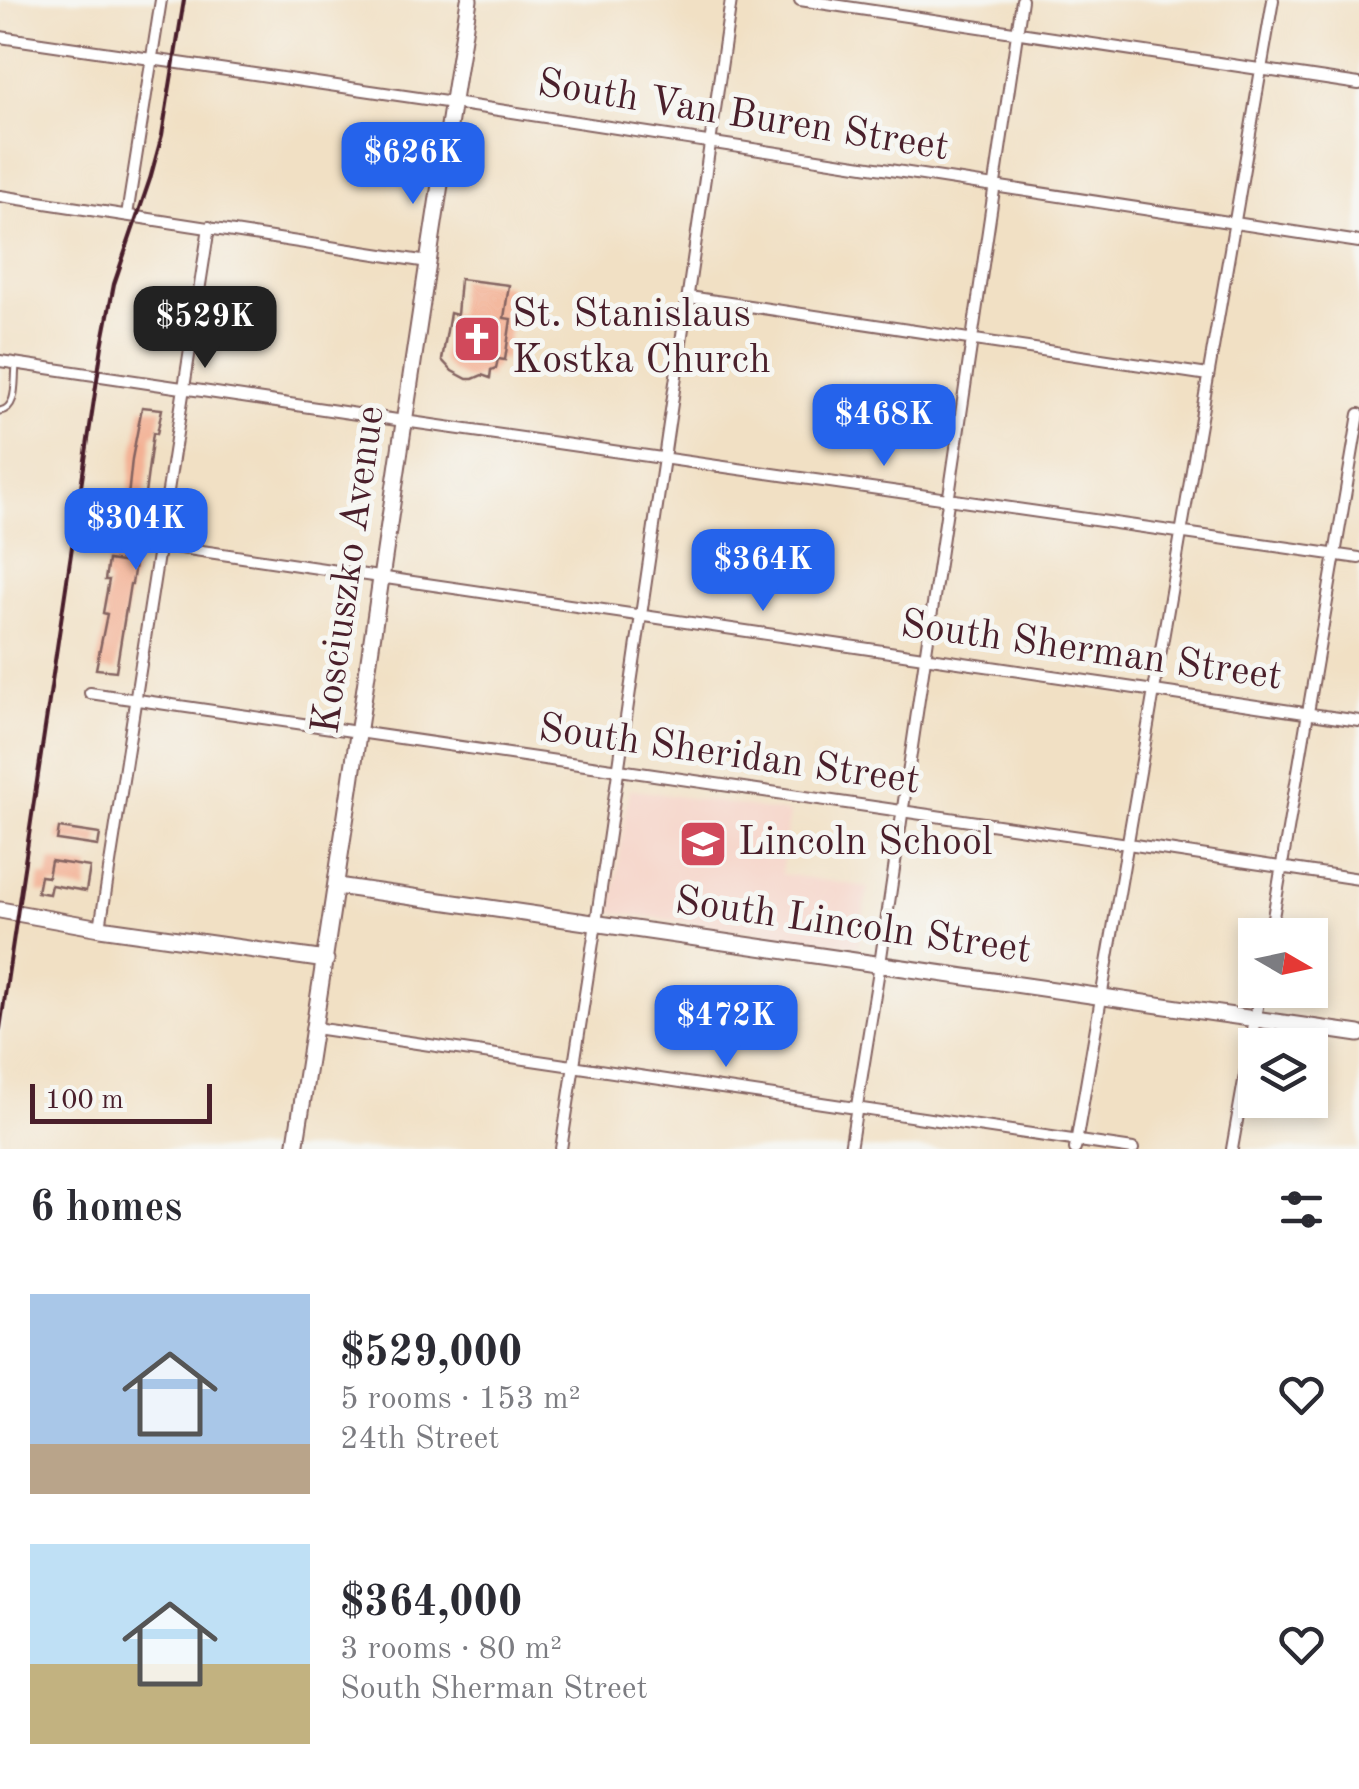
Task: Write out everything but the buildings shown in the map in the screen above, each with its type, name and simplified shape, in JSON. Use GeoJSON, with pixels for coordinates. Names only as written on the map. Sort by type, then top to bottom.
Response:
{"type":"FeatureCollection","features":[{"type":"Feature","properties":{"kind":"street"},"geometry":{"type":"LineString","coordinates":[[126,215],[161,0]]}},
{"type":"Feature","properties":{"kind":"street","name":"Kosciuszko Avenue"},"geometry":{"type":"LineString","coordinates":[[296,1149],[469,0]]}},
{"type":"Feature","properties":{"kind":"street"},"geometry":{"type":"LineString","coordinates":[[560,1149],[731,0]]}},
{"type":"Feature","properties":{"kind":"street"},"geometry":{"type":"LineString","coordinates":[[800,0],[1359,84]]}},
{"type":"Feature","properties":{"kind":"street"},"geometry":{"type":"LineString","coordinates":[[850,1149],[1022,0]]}},
{"type":"Feature","properties":{"kind":"street"},"geometry":{"type":"LineString","coordinates":[[1075,1145],[1274,0]]}},
{"type":"Feature","properties":{"kind":"street","name":"South Van Buren Street"},"geometry":{"type":"LineString","coordinates":[[0,37],[1359,242]]}},
{"type":"Feature","properties":{"kind":"street"},"geometry":{"type":"LineString","coordinates":[[0,196],[428,262]]}},
{"type":"Feature","properties":{"kind":"street"},"geometry":{"type":"LineString","coordinates":[[100,928],[209,227]]}},
{"type":"Feature","properties":{"kind":"street"},"geometry":{"type":"LineString","coordinates":[[689,298],[1208,375]]}},
{"type":"Feature","properties":{"kind":"street"},"geometry":{"type":"LineString","coordinates":[[0,360],[1359,558]]}},
{"type":"Feature","properties":{"kind":"street"},"geometry":{"type":"LineString","coordinates":[[1273,918],[1359,414]]}},
{"type":"Feature","properties":{"kind":"street","name":"South Sherman Street"},"geometry":{"type":"LineString","coordinates":[[161,545],[1359,721]]}},
{"type":"Feature","properties":{"kind":"street","name":"South Sheridan Street"},"geometry":{"type":"LineString","coordinates":[[90,694],[1359,879]]}},
{"type":"Feature","properties":{"kind":"street","name":"South Lincoln Street"},"geometry":{"type":"LineString","coordinates":[[337,886],[1359,1034]]}},
{"type":"Feature","properties":{"kind":"street"},"geometry":{"type":"LineString","coordinates":[[0,910],[326,960]]}},
{"type":"Feature","properties":{"kind":"street"},"geometry":{"type":"LineString","coordinates":[[1232,1149],[1257,1008]]}},
{"type":"Feature","properties":{"kind":"street"},"geometry":{"type":"LineString","coordinates":[[314,1028],[1075,1145],[1133,1149]]}},
{"type":"Feature","properties":{"kind":"lane"},"geometry":{"type":"LineString","coordinates":[[0,411],[6,411],[13,402],[16,363]]}},
{"type":"Feature","properties":{"kind":"shaded area","name":"Lincoln School"},"geometry":{"type":"Polygon","coordinates":[[[629,789],[789,813],[781,874],[868,887],[858,946],[611,912],[629,789]]]}},
{"type":"Feature","properties":{"kind":"railway"},"geometry":{"type":"LineString","coordinates":[[0,1029],[102,346],[114,284],[162,135],[184,0]]}},
{"type":"Feature","properties":{"kind":"place","name":"St. Stanislaus Kostka Church"},"geometry":{"type":"Point","coordinates":[477,339]}},
{"type":"Feature","properties":{"kind":"place","name":"Lincoln School"},"geometry":{"type":"Point","coordinates":[703,844]}}]}
